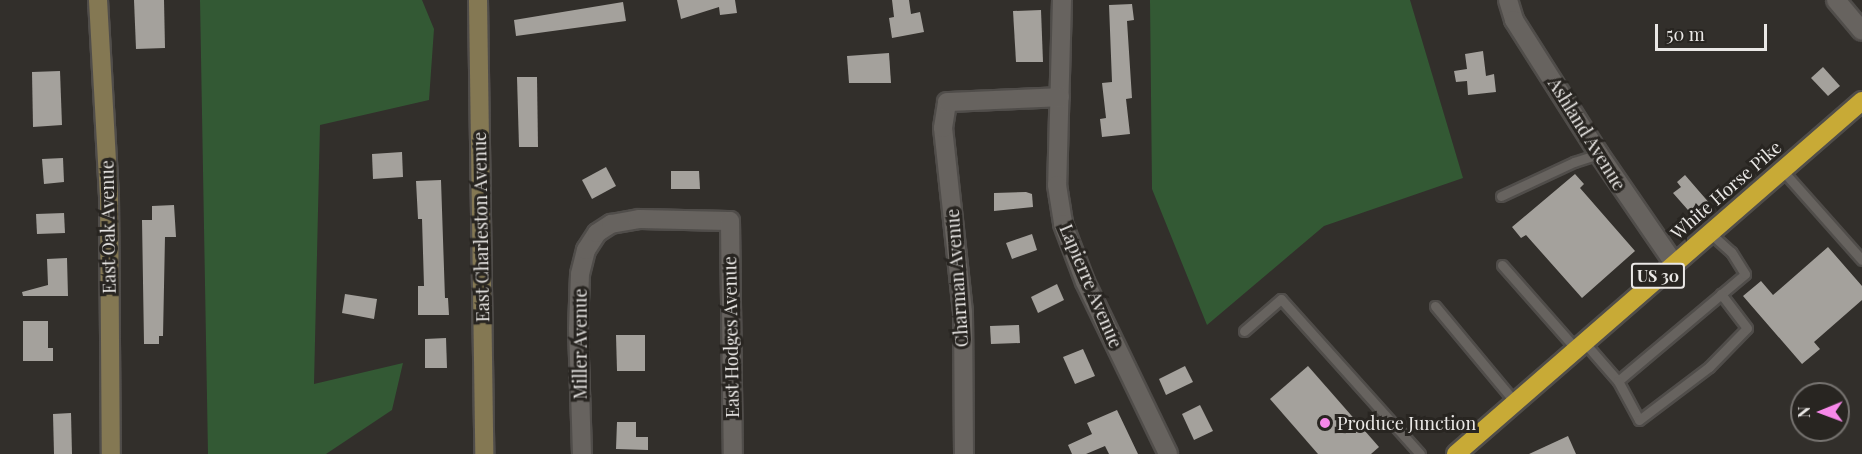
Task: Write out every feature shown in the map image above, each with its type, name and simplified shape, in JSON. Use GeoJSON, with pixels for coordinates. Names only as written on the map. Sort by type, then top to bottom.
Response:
{"type":"FeatureCollection","features":[{"type":"Feature","properties":{"kind":"highway","name":"White Horse Pike"},"geometry":{"type":"LineString","coordinates":[[1456,454],[1674,262],[1862,101]]}},
{"type":"Feature","properties":{"kind":"street","name":"East Oak Avenue"},"geometry":{"type":"LineString","coordinates":[[98,0],[109,195],[111,454]]}},
{"type":"Feature","properties":{"kind":"street","name":"East Charleston Avenue"},"geometry":{"type":"LineString","coordinates":[[478,0],[484,454]]}},
{"type":"Feature","properties":{"kind":"street","name":"Lapierre Avenue"},"geometry":{"type":"LineString","coordinates":[[1062,0],[1057,185],[1062,224],[1085,282],[1168,454]]}},
{"type":"Feature","properties":{"kind":"street","name":"Ashland Avenue"},"geometry":{"type":"LineString","coordinates":[[1508,0],[1514,20],[1599,154],[1674,262]]}},
{"type":"Feature","properties":{"kind":"street"},"geometry":{"type":"LineString","coordinates":[[1836,0],[1862,31]]}},
{"type":"Feature","properties":{"kind":"street","name":"Charman Avenue"},"geometry":{"type":"LineString","coordinates":[[964,454],[963,312],[943,128],[947,102],[1060,97]]}},
{"type":"Feature","properties":{"kind":"street","name":"Miller Avenue"},"geometry":{"type":"LineString","coordinates":[[582,454],[578,329],[580,274],[594,237],[611,224],[639,219],[729,221]]}},
{"type":"Feature","properties":{"kind":"street","name":"East Hodges Avenue"},"geometry":{"type":"LineString","coordinates":[[729,221],[733,454]]}},
{"type":"Feature","properties":{"kind":"lane"},"geometry":{"type":"LineString","coordinates":[[1501,196],[1574,162],[1599,154]]}},
{"type":"Feature","properties":{"kind":"lane"},"geometry":{"type":"LineString","coordinates":[[1782,170],[1862,261]]}},
{"type":"Feature","properties":{"kind":"lane"},"geometry":{"type":"LineString","coordinates":[[1618,381],[1745,274],[1731,252],[1709,232]]}},
{"type":"Feature","properties":{"kind":"lane"},"geometry":{"type":"LineString","coordinates":[[1502,265],[1618,381],[1639,420],[1709,367],[1747,328],[1721,294]]}},
{"type":"Feature","properties":{"kind":"lane"},"geometry":{"type":"LineString","coordinates":[[1244,331],[1281,299],[1420,454]]}},
{"type":"Feature","properties":{"kind":"lane"},"geometry":{"type":"LineString","coordinates":[[1435,306],[1515,402]]}},
{"type":"Feature","properties":{"kind":"green space"},"geometry":{"type":"Polygon","coordinates":[[[200,0],[422,0],[434,29],[429,100],[320,125],[314,384],[403,363],[392,410],[326,454],[208,454],[200,0]]]}},
{"type":"Feature","properties":{"kind":"green space"},"geometry":{"type":"Polygon","coordinates":[[[1150,0],[1410,0],[1463,178],[1324,226],[1207,325],[1152,189],[1150,0]]]}},
{"type":"Feature","properties":{"kind":"building"},"geometry":{"type":"Polygon","coordinates":[[[134,0],[164,0],[165,48],[136,49],[134,0]]]}},
{"type":"Feature","properties":{"kind":"building"},"geometry":{"type":"Polygon","coordinates":[[[677,0],[735,0],[737,13],[720,15],[719,7],[681,19],[677,0]]]}},
{"type":"Feature","properties":{"kind":"building"},"geometry":{"type":"Polygon","coordinates":[[[892,0],[909,0],[911,14],[920,12],[924,32],[892,38],[889,18],[894,17],[892,0]]]}},
{"type":"Feature","properties":{"kind":"building"},"geometry":{"type":"Polygon","coordinates":[[[623,2],[626,21],[516,36],[514,20],[623,2]]]}},
{"type":"Feature","properties":{"kind":"building"},"geometry":{"type":"Polygon","coordinates":[[[1132,4],[1134,20],[1127,21],[1132,98],[1126,99],[1130,134],[1102,137],[1100,119],[1106,118],[1102,83],[1112,82],[1109,5],[1132,4]]]}},
{"type":"Feature","properties":{"kind":"building"},"geometry":{"type":"Polygon","coordinates":[[[1041,10],[1043,62],[1016,62],[1013,11],[1041,10]]]}},
{"type":"Feature","properties":{"kind":"building"},"geometry":{"type":"Polygon","coordinates":[[[1483,51],[1486,76],[1494,74],[1496,92],[1468,95],[1467,81],[1456,82],[1454,71],[1467,69],[1465,54],[1483,51]]]}},
{"type":"Feature","properties":{"kind":"building"},"geometry":{"type":"Polygon","coordinates":[[[889,53],[891,83],[849,83],[847,56],[889,53]]]}},
{"type":"Feature","properties":{"kind":"building"},"geometry":{"type":"Polygon","coordinates":[[[1823,67],[1840,86],[1828,96],[1811,78],[1823,67]]]}},
{"type":"Feature","properties":{"kind":"building"},"geometry":{"type":"Polygon","coordinates":[[[60,71],[62,125],[33,127],[32,72],[60,71]]]}},
{"type":"Feature","properties":{"kind":"building"},"geometry":{"type":"Polygon","coordinates":[[[517,77],[537,77],[538,147],[519,147],[517,77]]]}},
{"type":"Feature","properties":{"kind":"building"},"geometry":{"type":"Polygon","coordinates":[[[402,152],[403,177],[373,179],[372,154],[402,152]]]}},
{"type":"Feature","properties":{"kind":"building"},"geometry":{"type":"Polygon","coordinates":[[[63,158],[64,182],[44,184],[42,159],[63,158]]]}},
{"type":"Feature","properties":{"kind":"building"},"geometry":{"type":"Polygon","coordinates":[[[606,167],[616,186],[592,199],[582,180],[606,167]]]}},
{"type":"Feature","properties":{"kind":"building"},"geometry":{"type":"Polygon","coordinates":[[[671,171],[699,171],[700,189],[671,189],[671,171]]]}},
{"type":"Feature","properties":{"kind":"building"},"geometry":{"type":"Polygon","coordinates":[[[1575,174],[1584,184],[1580,188],[1635,251],[1582,298],[1526,235],[1521,238],[1512,227],[1575,174]]]}},
{"type":"Feature","properties":{"kind":"building"},"geometry":{"type":"Polygon","coordinates":[[[1685,175],[1711,205],[1695,218],[1673,193],[1681,187],[1677,182],[1685,175]]]}},
{"type":"Feature","properties":{"kind":"building"},"geometry":{"type":"Polygon","coordinates":[[[441,180],[445,298],[448,298],[449,315],[418,315],[418,286],[424,286],[422,219],[418,219],[416,181],[441,180]]]}},
{"type":"Feature","properties":{"kind":"building"},"geometry":{"type":"Polygon","coordinates":[[[1026,192],[1032,194],[1033,207],[994,211],[994,193],[1026,192]]]}},
{"type":"Feature","properties":{"kind":"building"},"geometry":{"type":"Polygon","coordinates":[[[174,205],[176,237],[165,237],[163,336],[159,336],[159,344],[144,344],[142,220],[152,220],[152,206],[174,205]]]}},
{"type":"Feature","properties":{"kind":"building"},"geometry":{"type":"Polygon","coordinates":[[[64,213],[65,233],[37,234],[36,214],[64,213]]]}},
{"type":"Feature","properties":{"kind":"building"},"geometry":{"type":"Polygon","coordinates":[[[1032,234],[1037,250],[1012,259],[1006,243],[1032,234]]]}},
{"type":"Feature","properties":{"kind":"building"},"geometry":{"type":"Polygon","coordinates":[[[1828,247],[1862,286],[1862,300],[1814,342],[1820,349],[1802,364],[1743,296],[1761,281],[1773,295],[1828,247]]]}},
{"type":"Feature","properties":{"kind":"building"},"geometry":{"type":"Polygon","coordinates":[[[67,258],[68,296],[23,296],[22,292],[48,285],[47,259],[67,258]]]}},
{"type":"Feature","properties":{"kind":"building"},"geometry":{"type":"Polygon","coordinates":[[[1057,284],[1064,300],[1038,313],[1031,297],[1057,284]]]}},
{"type":"Feature","properties":{"kind":"building"},"geometry":{"type":"Polygon","coordinates":[[[345,294],[377,299],[374,319],[342,313],[345,294]]]}},
{"type":"Feature","properties":{"kind":"building"},"geometry":{"type":"Polygon","coordinates":[[[23,321],[48,321],[48,348],[53,348],[53,361],[23,361],[23,321]]]}},
{"type":"Feature","properties":{"kind":"building"},"geometry":{"type":"Polygon","coordinates":[[[1019,325],[1020,343],[991,344],[990,326],[1019,325]]]}},
{"type":"Feature","properties":{"kind":"building"},"geometry":{"type":"Polygon","coordinates":[[[616,335],[645,335],[645,371],[617,371],[616,335]]]}},
{"type":"Feature","properties":{"kind":"building"},"geometry":{"type":"Polygon","coordinates":[[[446,338],[447,368],[425,368],[425,339],[446,338]]]}},
{"type":"Feature","properties":{"kind":"building"},"geometry":{"type":"Polygon","coordinates":[[[1083,349],[1095,376],[1075,384],[1063,357],[1083,349]]]}},
{"type":"Feature","properties":{"kind":"building"},"geometry":{"type":"Polygon","coordinates":[[[1185,366],[1193,382],[1166,395],[1159,379],[1185,366]]]}},
{"type":"Feature","properties":{"kind":"building","name":"Produce Junction"},"geometry":{"type":"Polygon","coordinates":[[[1308,366],[1379,447],[1371,454],[1318,454],[1270,399],[1308,366]]]}},
{"type":"Feature","properties":{"kind":"building"},"geometry":{"type":"Polygon","coordinates":[[[1200,405],[1213,431],[1194,440],[1182,414],[1200,405]]]}},
{"type":"Feature","properties":{"kind":"building"},"geometry":{"type":"Polygon","coordinates":[[[1117,410],[1138,454],[1109,454],[1105,446],[1086,454],[1072,454],[1068,445],[1092,434],[1087,423],[1117,410]]]}},
{"type":"Feature","properties":{"kind":"building"},"geometry":{"type":"Polygon","coordinates":[[[71,413],[72,454],[54,454],[53,414],[71,413]]]}},
{"type":"Feature","properties":{"kind":"building"},"geometry":{"type":"Polygon","coordinates":[[[617,422],[636,422],[636,437],[648,437],[648,450],[616,449],[617,422]]]}},
{"type":"Feature","properties":{"kind":"building"},"geometry":{"type":"Polygon","coordinates":[[[1568,436],[1576,454],[1529,454],[1568,436]]]}},
{"type":"Feature","properties":{"kind":"place","name":"Produce Junction"},"geometry":{"type":"Point","coordinates":[1325,423]}}]}
